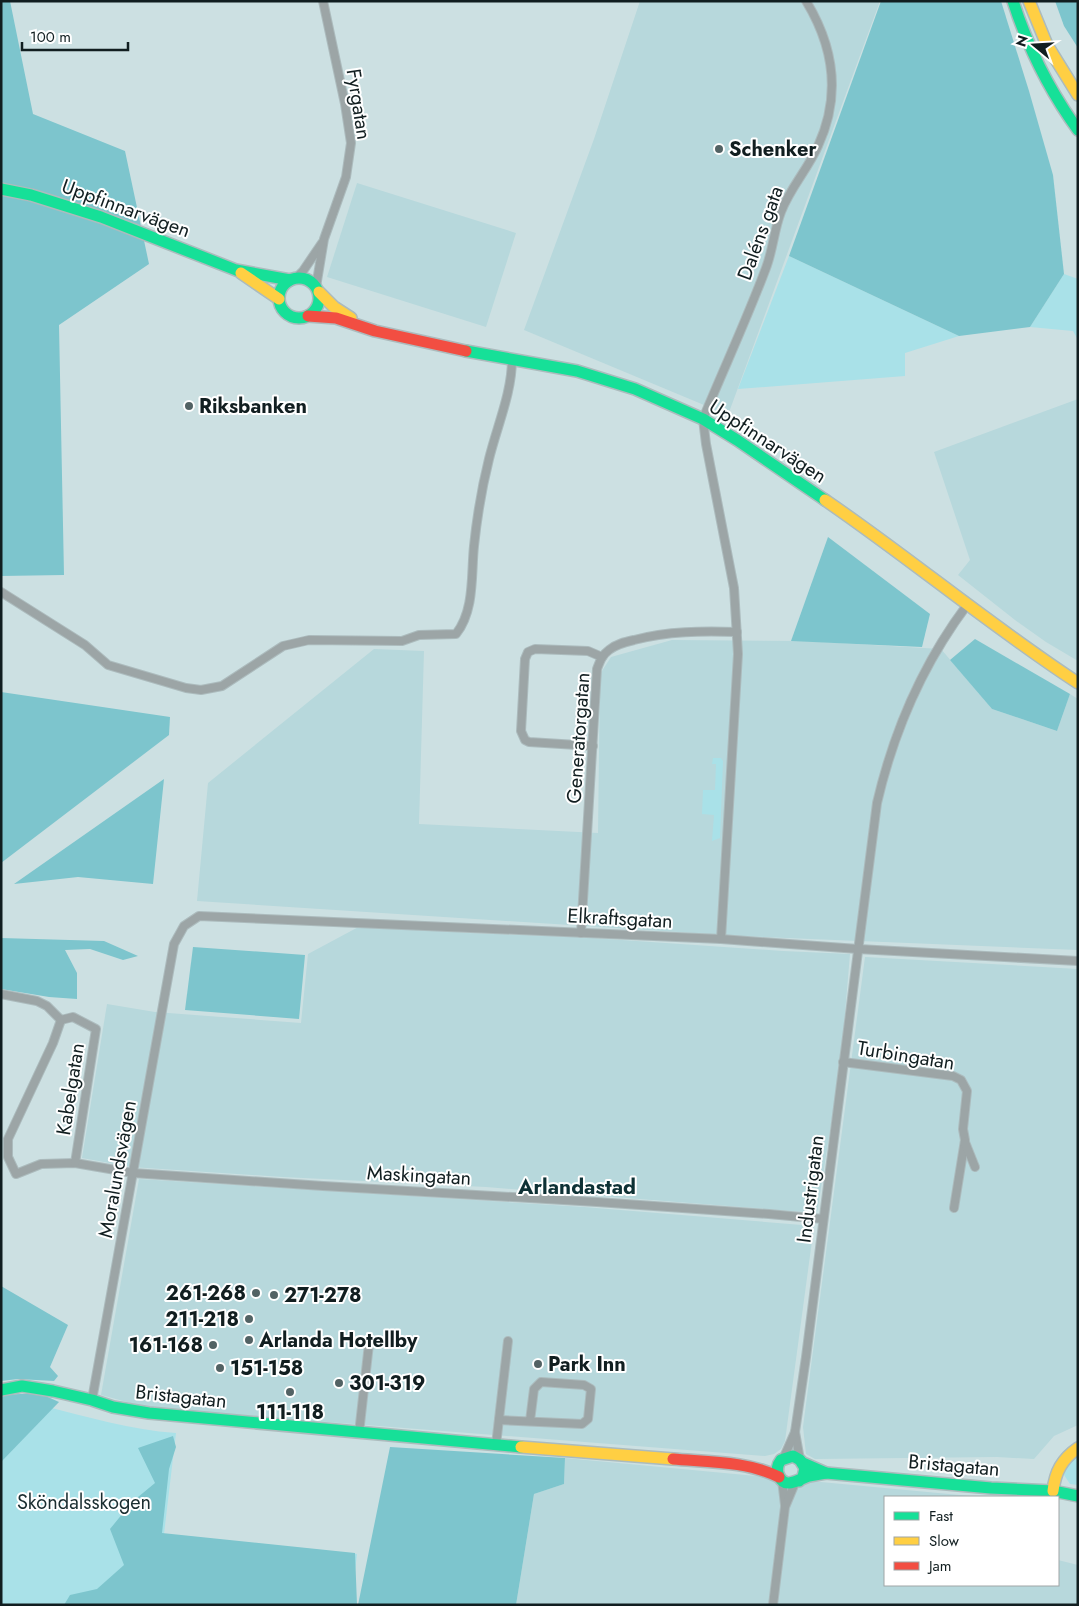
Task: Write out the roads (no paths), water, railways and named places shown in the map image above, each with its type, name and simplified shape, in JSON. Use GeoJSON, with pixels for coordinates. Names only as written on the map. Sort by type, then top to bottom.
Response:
{"type":"FeatureCollection","features":[{"type":"Feature","properties":{"kind":"main road"},"geometry":{"type":"LineString","coordinates":[[1013,1],[1034,58],[1057,100],[1078,130]]}},
{"type":"Feature","properties":{"kind":"main road"},"geometry":{"type":"LineString","coordinates":[[1029,1],[1048,44],[1078,95]]}},
{"type":"Feature","properties":{"kind":"main road","name":"Uppfinnarvägen"},"geometry":{"type":"LineString","coordinates":[[1,189],[31,195],[101,217],[236,270],[275,278],[293,279]]}},
{"type":"Feature","properties":{"kind":"main road","name":"Uppfinnarvägen"},"geometry":{"type":"LineString","coordinates":[[236,270],[279,299]]}},
{"type":"Feature","properties":{"kind":"main road"},"geometry":{"type":"LineString","coordinates":[[293,279],[306,279],[317,290],[318,304],[308,316],[292,317],[281,306],[279,299],[280,291],[284,284],[293,279]]}},
{"type":"Feature","properties":{"kind":"main road","name":"Uppfinnarvägen"},"geometry":{"type":"LineString","coordinates":[[317,290],[324,299],[345,314],[390,333]]}},
{"type":"Feature","properties":{"kind":"main road","name":"Uppfinnarvägen"},"geometry":{"type":"LineString","coordinates":[[308,316],[336,318],[375,331],[454,349],[577,371],[635,389],[703,419],[737,440],[865,528],[1026,649],[1078,683]]}},
{"type":"Feature","properties":{"kind":"main road","name":"Bristagatan"},"geometry":{"type":"LineString","coordinates":[[1,1390],[22,1386],[149,1414],[291,1425],[496,1445],[615,1453],[746,1466],[771,1473],[790,1484],[826,1472]]}},
{"type":"Feature","properties":{"kind":"main road"},"geometry":{"type":"LineString","coordinates":[[1053,1491],[1058,1468],[1066,1457],[1078,1448]]}},
{"type":"Feature","properties":{"kind":"main road","name":"Bristagatan"},"geometry":{"type":"LineString","coordinates":[[746,1466],[793,1456],[826,1472],[992,1488],[1053,1491],[1078,1496]]}},
{"type":"Feature","properties":{"kind":"main road"},"geometry":{"type":"LineString","coordinates":[[780,1478],[777,1467],[783,1459]]}},
{"type":"Feature","properties":{"kind":"main road"},"geometry":{"type":"LineString","coordinates":[[797,1482],[804,1473],[802,1461]]}},
{"type":"Feature","properties":{"kind":"street","name":"Fyrgatan"},"geometry":{"type":"LineString","coordinates":[[317,290],[324,239],[346,177],[351,143],[345,104],[323,1]]}},
{"type":"Feature","properties":{"kind":"street","name":"Daléns gata"},"geometry":{"type":"LineString","coordinates":[[703,419],[767,265],[781,212],[792,188],[818,148],[831,106],[831,67],[827,46],[822,29],[806,1]]}},
{"type":"Feature","properties":{"kind":"street","name":"Fyrgatan"},"geometry":{"type":"LineString","coordinates":[[293,279],[303,271],[324,239]]}},
{"type":"Feature","properties":{"kind":"street"},"geometry":{"type":"LineString","coordinates":[[1,592],[85,645],[108,665],[186,688],[201,690],[222,686],[284,646],[309,640],[402,641],[419,635],[456,634],[463,625],[470,599],[474,545],[482,491],[512,377],[512,359]]}},
{"type":"Feature","properties":{"kind":"street"},"geometry":{"type":"LineString","coordinates":[[703,419],[706,444],[734,588],[738,654],[720,939]]}},
{"type":"Feature","properties":{"kind":"street","name":"Industrigatan"},"geometry":{"type":"LineString","coordinates":[[783,1459],[795,1432],[877,803],[886,766],[910,699],[948,630],[967,605]]}},
{"type":"Feature","properties":{"kind":"street","name":"Generatorgatan"},"geometry":{"type":"LineString","coordinates":[[581,933],[597,669],[602,657],[609,649],[620,644],[665,634],[737,632]]}},
{"type":"Feature","properties":{"kind":"street"},"geometry":{"type":"LineString","coordinates":[[593,746],[529,742],[526,740],[521,732],[525,660],[528,652],[535,649],[588,651],[602,657]]}},
{"type":"Feature","properties":{"kind":"street","name":"Elkraftsgatan"},"geometry":{"type":"LineString","coordinates":[[174,944],[184,926],[199,916],[720,939],[858,950],[1078,961]]}},
{"type":"Feature","properties":{"kind":"street","name":"Moralundsvägen"},"geometry":{"type":"LineString","coordinates":[[92,1400],[174,944]]}},
{"type":"Feature","properties":{"kind":"street"},"geometry":{"type":"LineString","coordinates":[[1,994],[37,1001],[46,1006],[61,1020]]}},
{"type":"Feature","properties":{"kind":"street","name":"Kabelgatan"},"geometry":{"type":"LineString","coordinates":[[61,1020],[73,1017],[96,1029],[75,1163]]}},
{"type":"Feature","properties":{"kind":"street","name":"Maskingatan"},"geometry":{"type":"LineString","coordinates":[[61,1020],[53,1043],[8,1139],[8,1157],[16,1174],[41,1164],[75,1163],[133,1173],[597,1202],[823,1219]]}},
{"type":"Feature","properties":{"kind":"street","name":"Turbingatan"},"geometry":{"type":"LineString","coordinates":[[843,1062],[953,1076],[961,1080],[967,1092],[963,1129],[975,1167]]}},
{"type":"Feature","properties":{"kind":"street","name":"Turbingatan"},"geometry":{"type":"LineString","coordinates":[[954,1208],[965,1140]]}},
{"type":"Feature","properties":{"kind":"street"},"geometry":{"type":"LineString","coordinates":[[496,1445],[508,1341]]}},
{"type":"Feature","properties":{"kind":"street"},"geometry":{"type":"LineString","coordinates":[[359,1433],[369,1344]]}},
{"type":"Feature","properties":{"kind":"street"},"geometry":{"type":"LineString","coordinates":[[499,1420],[530,1422],[582,1424],[588,1418],[591,1389],[584,1385],[541,1382],[534,1389],[530,1422]]}},
{"type":"Feature","properties":{"kind":"street","name":"Industrigatan"},"geometry":{"type":"LineString","coordinates":[[795,1432],[802,1461]]}},
{"type":"Feature","properties":{"kind":"street"},"geometry":{"type":"LineString","coordinates":[[773,1605],[785,1507],[780,1478]]}},
{"type":"Feature","properties":{"kind":"street"},"geometry":{"type":"LineString","coordinates":[[785,1507],[797,1482]]}},
{"type":"Feature","properties":{"kind":"place","name":"Schenker"},"geometry":{"type":"Point","coordinates":[719,149]}},
{"type":"Feature","properties":{"kind":"place","name":"Riksbanken"},"geometry":{"type":"Point","coordinates":[189,406]}},
{"type":"Feature","properties":{"kind":"place","name":"261-268"},"geometry":{"type":"Point","coordinates":[256,1293]}},
{"type":"Feature","properties":{"kind":"place","name":"271-278"},"geometry":{"type":"Point","coordinates":[274,1295]}},
{"type":"Feature","properties":{"kind":"place","name":"211-218"},"geometry":{"type":"Point","coordinates":[249,1319]}},
{"type":"Feature","properties":{"kind":"place","name":"Arlanda Hotellby"},"geometry":{"type":"Point","coordinates":[249,1340]}},
{"type":"Feature","properties":{"kind":"place","name":"161-168"},"geometry":{"type":"Point","coordinates":[213,1345]}},
{"type":"Feature","properties":{"kind":"place","name":"Park Inn"},"geometry":{"type":"Point","coordinates":[538,1364]}},
{"type":"Feature","properties":{"kind":"place","name":"151-158"},"geometry":{"type":"Point","coordinates":[220,1368]}},
{"type":"Feature","properties":{"kind":"place","name":"301-319"},"geometry":{"type":"Point","coordinates":[339,1383]}},
{"type":"Feature","properties":{"kind":"place","name":"111-118"},"geometry":{"type":"Point","coordinates":[290,1392]}},
{"type":"Feature","properties":{"kind":"district","name":"Arlandastad"},"geometry":{"type":"Point","coordinates":[577,1187]}},
{"type":"Feature","properties":{"kind":"park label","name":"Sköndalsskogen"},"geometry":{"type":"Point","coordinates":[84,1502]}}]}
